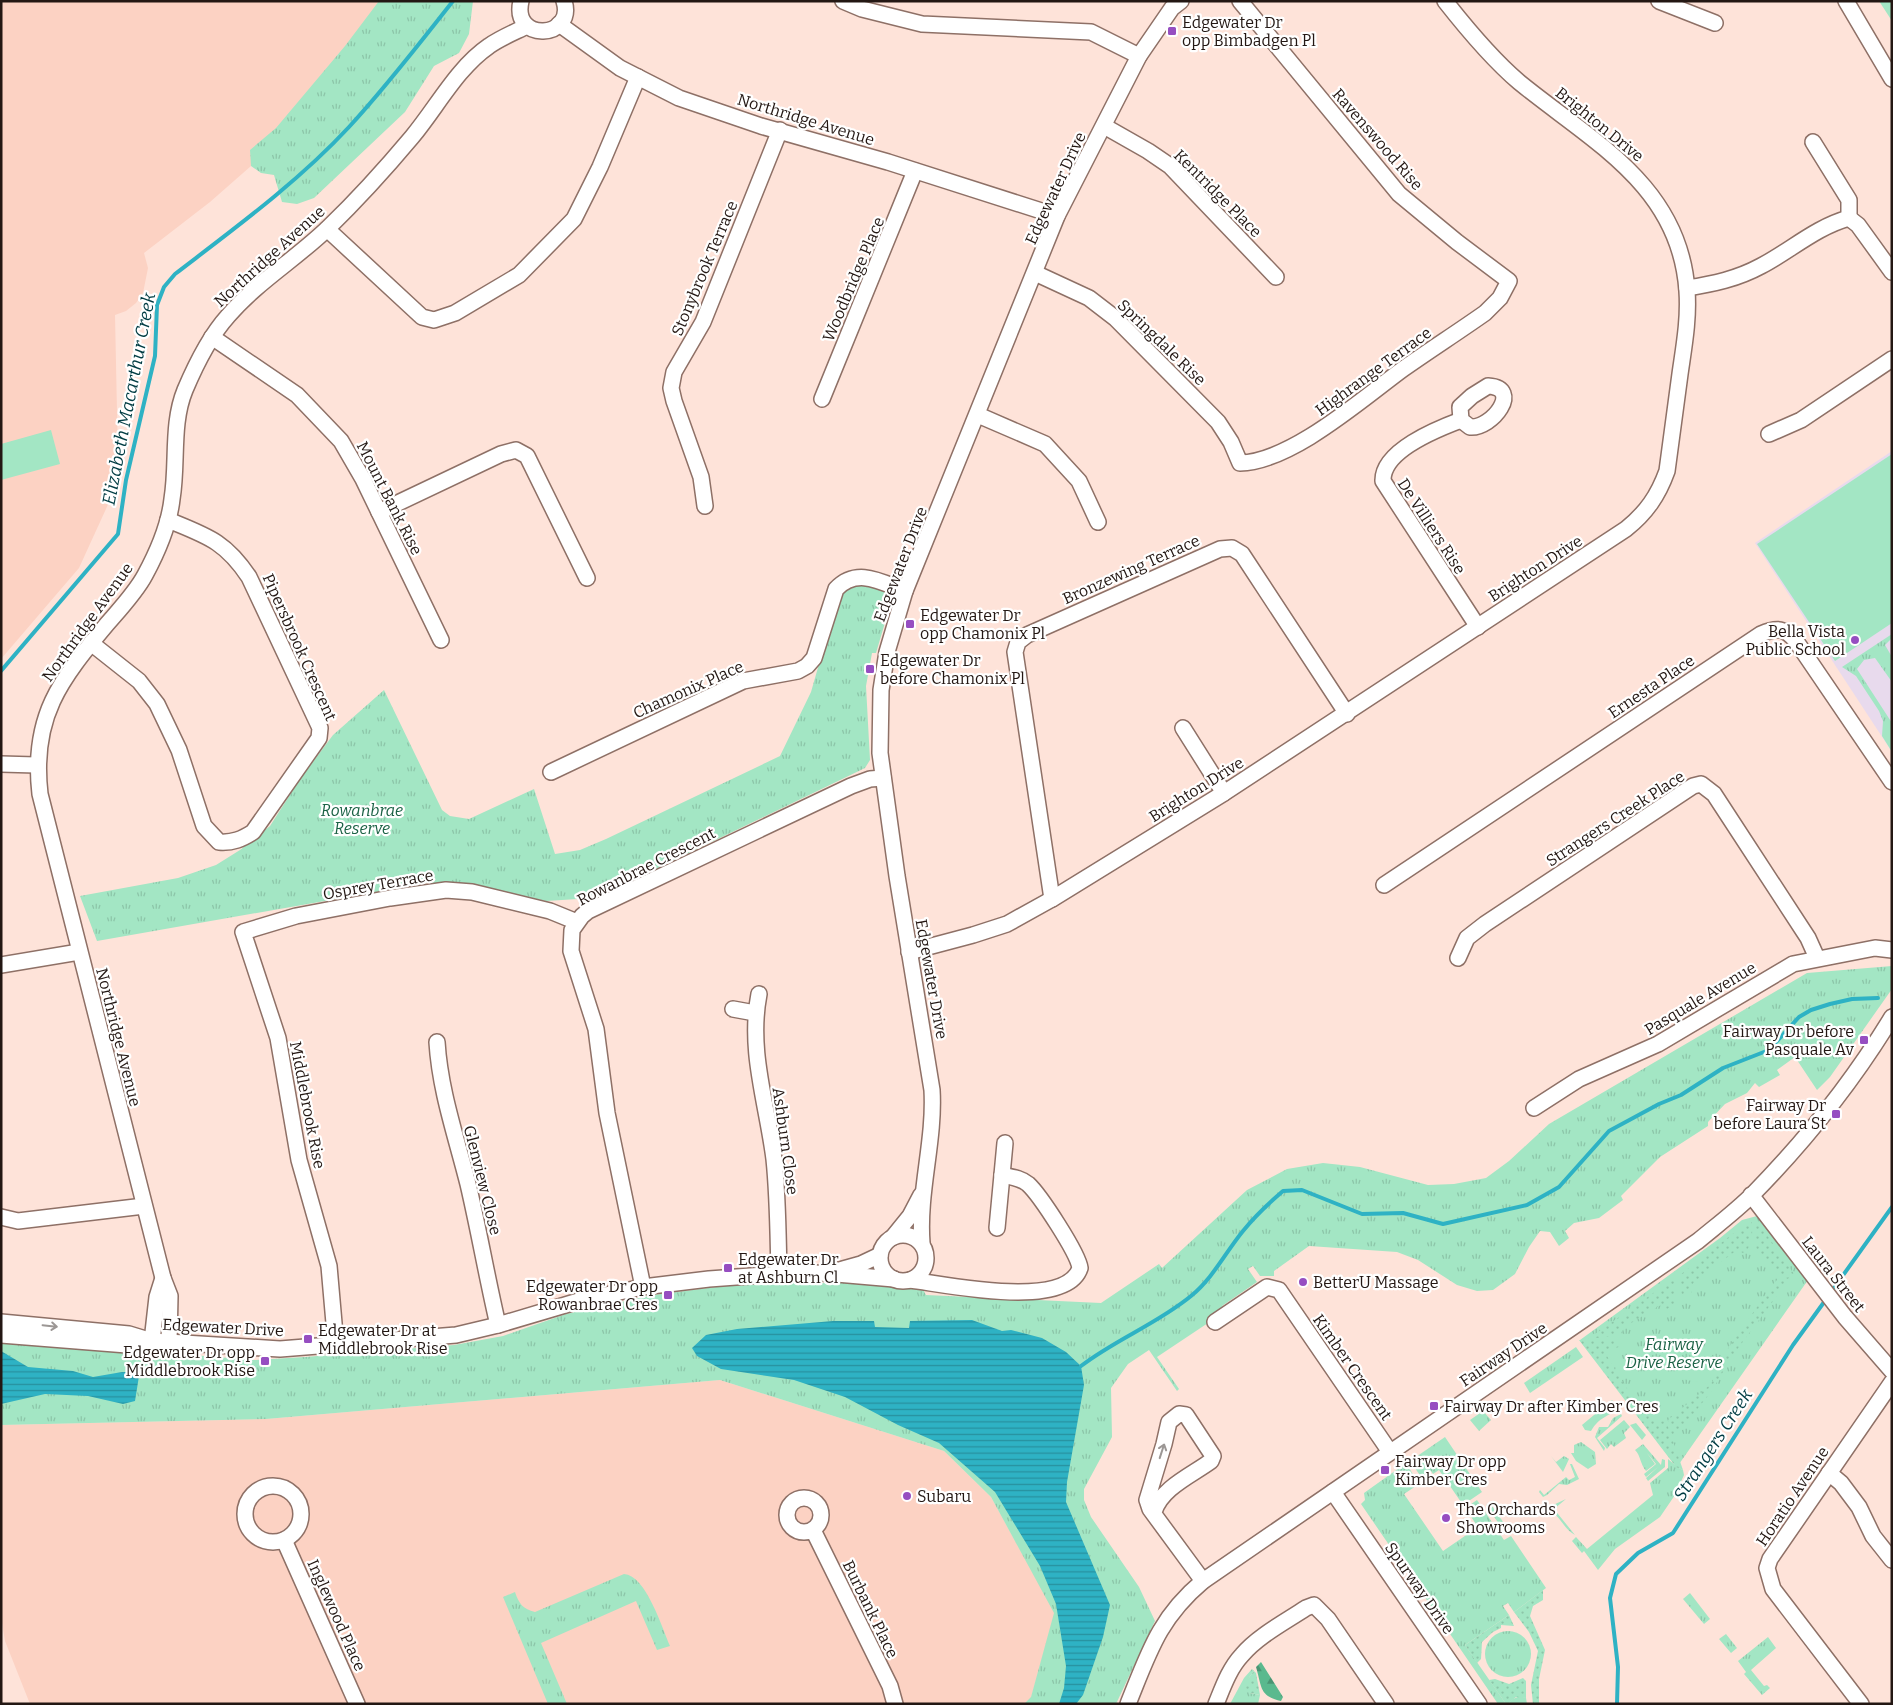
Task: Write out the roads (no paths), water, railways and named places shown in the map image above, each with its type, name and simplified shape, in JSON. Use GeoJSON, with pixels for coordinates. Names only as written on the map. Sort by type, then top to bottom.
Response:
{"type":"FeatureCollection","features":[{"type":"Feature","properties":{"kind":"street"},"geometry":{"type":"LineString","coordinates":[[521,1],[521,17],[527,26],[543,32],[559,24],[565,10],[564,1]]}},
{"type":"Feature","properties":{"kind":"street"},"geometry":{"type":"LineString","coordinates":[[842,1],[862,9],[922,24],[1092,32],[1139,56]]}},
{"type":"Feature","properties":{"kind":"street","name":"Edgewater Drive"},"geometry":{"type":"LineString","coordinates":[[922,1243],[923,1189],[932,1130],[933,1099],[883,778],[880,722],[881,690],[887,652],[905,591],[978,415],[1057,216],[1139,56],[1172,8],[1181,1]]}},
{"type":"Feature","properties":{"kind":"street","name":"Ravenswood Rise"},"geometry":{"type":"LineString","coordinates":[[1240,1],[1399,194],[1457,242],[1509,281]]}},
{"type":"Feature","properties":{"kind":"street","name":"Brighton Drive"},"geometry":{"type":"LineString","coordinates":[[909,952],[974,936],[1007,924],[1052,899],[1224,793],[1347,714],[1626,529],[1651,505],[1661,490],[1667,471],[1687,326],[1687,288],[1671,231],[1640,181],[1616,156],[1518,81],[1464,25],[1445,1]]}},
{"type":"Feature","properties":{"kind":"street"},"geometry":{"type":"LineString","coordinates":[[1659,1],[1715,23]]}},
{"type":"Feature","properties":{"kind":"street"},"geometry":{"type":"LineString","coordinates":[[1846,1],[1892,79]]}},
{"type":"Feature","properties":{"kind":"street","name":"Northridge Avenue"},"geometry":{"type":"LineString","coordinates":[[559,24],[620,68],[679,98],[1057,216]]}},
{"type":"Feature","properties":{"kind":"street","name":"Northridge Avenue"},"geometry":{"type":"LineString","coordinates":[[169,1342],[170,1296],[162,1278],[67,899],[50,844],[36,765],[40,738],[52,702],[72,668],[143,578],[158,550],[173,497],[177,428],[184,394],[212,337],[226,317],[250,292],[327,229],[412,137],[471,61],[490,45],[527,26]]}},
{"type":"Feature","properties":{"kind":"street"},"geometry":{"type":"LineString","coordinates":[[327,229],[422,317],[434,320],[455,313],[520,275],[574,218],[600,167],[638,77]]}},
{"type":"Feature","properties":{"kind":"street","name":"Kentridge Place"},"geometry":{"type":"LineString","coordinates":[[1104,126],[1170,166],[1276,277]]}},
{"type":"Feature","properties":{"kind":"street","name":"Stonybrook Terrace"},"geometry":{"type":"LineString","coordinates":[[705,506],[701,477],[674,401],[671,388],[674,372],[703,322],[780,130]]}},
{"type":"Feature","properties":{"kind":"street"},"geometry":{"type":"LineString","coordinates":[[1812,142],[1849,200],[1849,218]]}},
{"type":"Feature","properties":{"kind":"street","name":"Woodbridge Place"},"geometry":{"type":"LineString","coordinates":[[822,399],[916,171]]}},
{"type":"Feature","properties":{"kind":"street"},"geometry":{"type":"LineString","coordinates":[[1687,288],[1719,282],[1742,275],[1762,266],[1833,222],[1849,218]]}},
{"type":"Feature","properties":{"kind":"street"},"geometry":{"type":"LineString","coordinates":[[1849,218],[1858,225],[1892,272]]}},
{"type":"Feature","properties":{"kind":"street","name":"Springdale Rise"},"geometry":{"type":"LineString","coordinates":[[1035,273],[1089,298],[1115,318],[1218,422],[1231,442],[1240,463]]}},
{"type":"Feature","properties":{"kind":"street","name":"Highrange Terrace"},"geometry":{"type":"LineString","coordinates":[[1240,463],[1254,463],[1270,458],[1313,435],[1485,313],[1500,298],[1509,281]]}},
{"type":"Feature","properties":{"kind":"street","name":"Mount Bank Rise"},"geometry":{"type":"LineString","coordinates":[[212,337],[297,395],[341,441],[379,512],[441,640]]}},
{"type":"Feature","properties":{"kind":"street"},"geometry":{"type":"LineString","coordinates":[[1769,434],[1801,420],[1892,359]]}},
{"type":"Feature","properties":{"kind":"street"},"geometry":{"type":"LineString","coordinates":[[978,415],[1045,444],[1079,481],[1098,522]]}},
{"type":"Feature","properties":{"kind":"street","name":"De Villiers Rise"},"geometry":{"type":"LineString","coordinates":[[1461,420],[1430,431],[1392,459],[1382,472],[1383,481],[1478,627]]}},
{"type":"Feature","properties":{"kind":"street"},"geometry":{"type":"LineString","coordinates":[[379,512],[501,454],[516,450],[527,456],[587,578]]}},
{"type":"Feature","properties":{"kind":"street","name":"Pipersbrook Crescent"},"geometry":{"type":"LineString","coordinates":[[91,643],[139,681],[157,704],[179,750],[204,826],[219,842],[236,841],[254,832],[319,738],[320,728],[249,577],[235,556],[210,537],[168,520]]}},
{"type":"Feature","properties":{"kind":"street","name":"Bronzewing Terrace"},"geometry":{"type":"LineString","coordinates":[[1052,899],[1015,652],[1018,642],[1027,635],[1220,549],[1232,548],[1242,554],[1347,714]]}},
{"type":"Feature","properties":{"kind":"street","name":"Chamonix Place"},"geometry":{"type":"LineString","coordinates":[[551,772],[742,681],[788,674],[807,666],[814,658],[836,588],[851,577],[864,576],[905,591]]}},
{"type":"Feature","properties":{"kind":"street","name":"Ernesta Place"},"geometry":{"type":"LineString","coordinates":[[1384,885],[1761,634],[1776,628],[1790,633],[1892,782]]}},
{"type":"Feature","properties":{"kind":"street"},"geometry":{"type":"LineString","coordinates":[[1183,728],[1224,793]]}},
{"type":"Feature","properties":{"kind":"street"},"geometry":{"type":"LineString","coordinates":[[1,764],[36,765]]}},
{"type":"Feature","properties":{"kind":"street","name":"Rowanbrae Crescent"},"geometry":{"type":"LineString","coordinates":[[643,1287],[607,1113],[596,1029],[572,951],[572,930],[588,911],[851,786],[870,779],[883,778]]}},
{"type":"Feature","properties":{"kind":"street","name":"Strangers Creek Place"},"geometry":{"type":"LineString","coordinates":[[1458,958],[1467,938],[1485,924],[1693,786],[1701,784],[1707,786],[1720,802],[1808,938],[1818,958]]}},
{"type":"Feature","properties":{"kind":"street","name":"Osprey Terrace"},"geometry":{"type":"LineString","coordinates":[[243,932],[296,916],[390,898],[446,890],[472,892],[550,910],[577,922]]}},
{"type":"Feature","properties":{"kind":"street","name":"Middlebrook Rise"},"geometry":{"type":"LineString","coordinates":[[243,932],[278,1038],[299,1160],[329,1266],[336,1346]]}},
{"type":"Feature","properties":{"kind":"street","name":"Pasquale Avenue"},"geometry":{"type":"LineString","coordinates":[[1534,1108],[1579,1079],[1658,1044],[1784,968],[1818,958],[1875,948],[1892,950]]}},
{"type":"Feature","properties":{"kind":"street"},"geometry":{"type":"LineString","coordinates":[[1,966],[79,952]]}},
{"type":"Feature","properties":{"kind":"street","name":"Ashburn Close"},"geometry":{"type":"LineString","coordinates":[[759,994],[755,1013],[754,1040],[758,1074],[774,1159],[779,1274]]}},
{"type":"Feature","properties":{"kind":"street"},"geometry":{"type":"LineString","coordinates":[[734,1009],[755,1013]]}},
{"type":"Feature","properties":{"kind":"street","name":"Fairway Drive"},"geometry":{"type":"LineString","coordinates":[[1128,1704],[1154,1639],[1175,1608],[1203,1581],[1698,1242],[1751,1195],[1803,1141],[1876,1043],[1892,1017]]}},
{"type":"Feature","properties":{"kind":"street","name":"Glenview Close"},"geometry":{"type":"LineString","coordinates":[[437,1042],[438,1070],[467,1183],[498,1326]]}},
{"type":"Feature","properties":{"kind":"street"},"geometry":{"type":"LineString","coordinates":[[997,1228],[1005,1143]]}},
{"type":"Feature","properties":{"kind":"street"},"geometry":{"type":"LineString","coordinates":[[910,1280],[920,1274],[926,1265],[926,1254],[922,1243],[911,1236],[893,1237],[884,1245],[880,1255],[882,1267],[894,1279],[1000,1291],[1042,1290],[1064,1284],[1078,1273],[1079,1261],[1074,1251],[1033,1190],[1021,1180],[1002,1175]]}},
{"type":"Feature","properties":{"kind":"street","name":"Edgewater Drive"},"geometry":{"type":"LineString","coordinates":[[893,1237],[910,1216],[923,1189]]}},
{"type":"Feature","properties":{"kind":"street","name":"Laura Street"},"geometry":{"type":"LineString","coordinates":[[1751,1195],[1845,1317],[1892,1372]]}},
{"type":"Feature","properties":{"kind":"street"},"geometry":{"type":"LineString","coordinates":[[1,1217],[18,1221],[144,1206]]}},
{"type":"Feature","properties":{"kind":"street","name":"Edgewater Drive"},"geometry":{"type":"LineString","coordinates":[[825,1273],[847,1269],[880,1255]]}},
{"type":"Feature","properties":{"kind":"street"},"geometry":{"type":"LineString","coordinates":[[926,1265],[944,1279],[964,1288]]}},
{"type":"Feature","properties":{"kind":"street","name":"Edgewater Drive"},"geometry":{"type":"LineString","coordinates":[[1,1335],[127,1345],[152,1341],[261,1349],[336,1346],[448,1336],[498,1326],[582,1300],[643,1287],[779,1274],[825,1273],[894,1279]]}},
{"type":"Feature","properties":{"kind":"street","name":"Northridge Avenue"},"geometry":{"type":"LineString","coordinates":[[152,1341],[157,1297],[162,1278]]}},
{"type":"Feature","properties":{"kind":"street","name":"Kimber Crescent"},"geometry":{"type":"LineString","coordinates":[[1215,1322],[1267,1287],[1279,1290],[1390,1452]]}},
{"type":"Feature","properties":{"kind":"street","name":"Edgewater Drive"},"geometry":{"type":"LineString","coordinates":[[1,1322],[129,1334],[152,1341]]}},
{"type":"Feature","properties":{"kind":"street","name":"Horatio Avenue"},"geometry":{"type":"LineString","coordinates":[[1862,1704],[1773,1589],[1767,1568],[1770,1559],[1892,1382]]}},
{"type":"Feature","properties":{"kind":"street"},"geometry":{"type":"LineString","coordinates":[[1154,1512],[1158,1500],[1165,1492],[1211,1461],[1213,1456],[1186,1415],[1180,1414],[1169,1422],[1147,1500],[1150,1509],[1203,1581]]}},
{"type":"Feature","properties":{"kind":"street"},"geometry":{"type":"LineString","coordinates":[[1829,1472],[1841,1483],[1859,1507],[1873,1536],[1892,1560]]}},
{"type":"Feature","properties":{"kind":"street"},"geometry":{"type":"LineString","coordinates":[[1152,1482],[1165,1492]]}},
{"type":"Feature","properties":{"kind":"street","name":"Spurway Drive"},"geometry":{"type":"LineString","coordinates":[[1332,1492],[1478,1704]]}},
{"type":"Feature","properties":{"kind":"street","name":"Burbank Place"},"geometry":{"type":"LineString","coordinates":[[813,1530],[890,1686],[895,1704]]}},
{"type":"Feature","properties":{"kind":"street","name":"Inglewood Place"},"geometry":{"type":"LineString","coordinates":[[284,1540],[357,1704]]}},
{"type":"Feature","properties":{"kind":"street"},"geometry":{"type":"LineString","coordinates":[[1216,1704],[1228,1674],[1242,1654],[1251,1645],[1306,1608],[1314,1605],[1328,1619],[1386,1704]]}},
{"type":"Feature","properties":{"kind":"water"},"geometry":{"type":"Polygon","coordinates":[[[972,1320],[1002,1331],[1011,1330],[1042,1338],[1066,1352],[1081,1366],[1084,1385],[1067,1482],[1066,1502],[1110,1605],[1103,1637],[1083,1695],[1076,1704],[1059,1704],[1064,1688],[1066,1666],[1056,1604],[1040,1566],[995,1492],[939,1443],[898,1425],[845,1397],[794,1380],[721,1369],[697,1356],[692,1348],[706,1335],[737,1329],[833,1321],[874,1321],[875,1327],[909,1328],[910,1321],[972,1320]]]}},
{"type":"Feature","properties":{"kind":"water"},"geometry":{"type":"Polygon","coordinates":[[[1,1351],[28,1367],[73,1371],[93,1377],[122,1372],[137,1372],[139,1376],[135,1401],[123,1404],[88,1396],[45,1394],[1,1404],[1,1351]]]}},
{"type":"Feature","properties":{"kind":"waterway","name":"Elizabeth Macarthur Creek"},"geometry":{"type":"LineString","coordinates":[[1,671],[118,534],[126,480],[155,356],[157,305],[164,287],[175,274],[309,167],[349,127],[376,96],[453,1]]}},
{"type":"Feature","properties":{"kind":"waterway"},"geometry":{"type":"LineString","coordinates":[[1081,1366],[1094,1356],[1164,1315],[1191,1296],[1212,1273],[1248,1225],[1283,1191],[1302,1190],[1362,1214],[1403,1213],[1443,1224],[1527,1205],[1559,1187],[1609,1131],[1659,1104],[1681,1095],[1723,1068],[1769,1050],[1799,1017],[1811,1010],[1830,1004],[1852,999],[1878,998]]}},
{"type":"Feature","properties":{"kind":"waterway","name":"Strangers Creek"},"geometry":{"type":"LineString","coordinates":[[1831,1292],[1892,1207]]}},
{"type":"Feature","properties":{"kind":"waterway","name":"Strangers Creek"},"geometry":{"type":"LineString","coordinates":[[1617,1704],[1618,1667],[1610,1598],[1616,1574],[1638,1553],[1673,1533],[1793,1345],[1827,1298]]}},
{"type":"Feature","properties":{"kind":"place","name":"Edgewater Dr opp Bimbadgen Pl"},"geometry":{"type":"Point","coordinates":[1172,31]}},
{"type":"Feature","properties":{"kind":"place","name":"Edgewater Dr opp Chamonix Pl"},"geometry":{"type":"Point","coordinates":[910,624]}},
{"type":"Feature","properties":{"kind":"place","name":"Bella Vista Public School"},"geometry":{"type":"Point","coordinates":[1855,640]}},
{"type":"Feature","properties":{"kind":"place","name":"Edgewater Dr before Chamonix Pl"},"geometry":{"type":"Point","coordinates":[870,669]}},
{"type":"Feature","properties":{"kind":"place","name":"Fairway Dr before Pasquale Av"},"geometry":{"type":"Point","coordinates":[1864,1040]}},
{"type":"Feature","properties":{"kind":"place","name":"Fairway Dr before Laura St"},"geometry":{"type":"Point","coordinates":[1836,1114]}},
{"type":"Feature","properties":{"kind":"place","name":"Edgewater Dr at Ashburn Cl"},"geometry":{"type":"Point","coordinates":[728,1268]}},
{"type":"Feature","properties":{"kind":"place","name":"BetterU Massage"},"geometry":{"type":"Point","coordinates":[1303,1282]}},
{"type":"Feature","properties":{"kind":"place","name":"Edgewater Dr opp Rowanbrae Cres"},"geometry":{"type":"Point","coordinates":[668,1295]}},
{"type":"Feature","properties":{"kind":"place","name":"Edgewater Dr at Middlebrook Rise"},"geometry":{"type":"Point","coordinates":[308,1339]}},
{"type":"Feature","properties":{"kind":"place","name":"Edgewater Dr opp Middlebrook Rise"},"geometry":{"type":"Point","coordinates":[265,1361]}},
{"type":"Feature","properties":{"kind":"place","name":"Fairway Dr after Kimber Cres"},"geometry":{"type":"Point","coordinates":[1434,1406]}},
{"type":"Feature","properties":{"kind":"place","name":"Fairway Dr opp Kimber Cres"},"geometry":{"type":"Point","coordinates":[1385,1470]}},
{"type":"Feature","properties":{"kind":"place","name":"Subaru"},"geometry":{"type":"Point","coordinates":[907,1496]}},
{"type":"Feature","properties":{"kind":"place","name":"The Orchards Showrooms"},"geometry":{"type":"Point","coordinates":[1446,1518]}},
{"type":"Feature","properties":{"kind":"park label","name":"Rowanbrae Reserve"},"geometry":{"type":"Point","coordinates":[362,819]}},
{"type":"Feature","properties":{"kind":"park label","name":"Fairway Drive Reserve"},"geometry":{"type":"Point","coordinates":[1674,1353]}}]}
